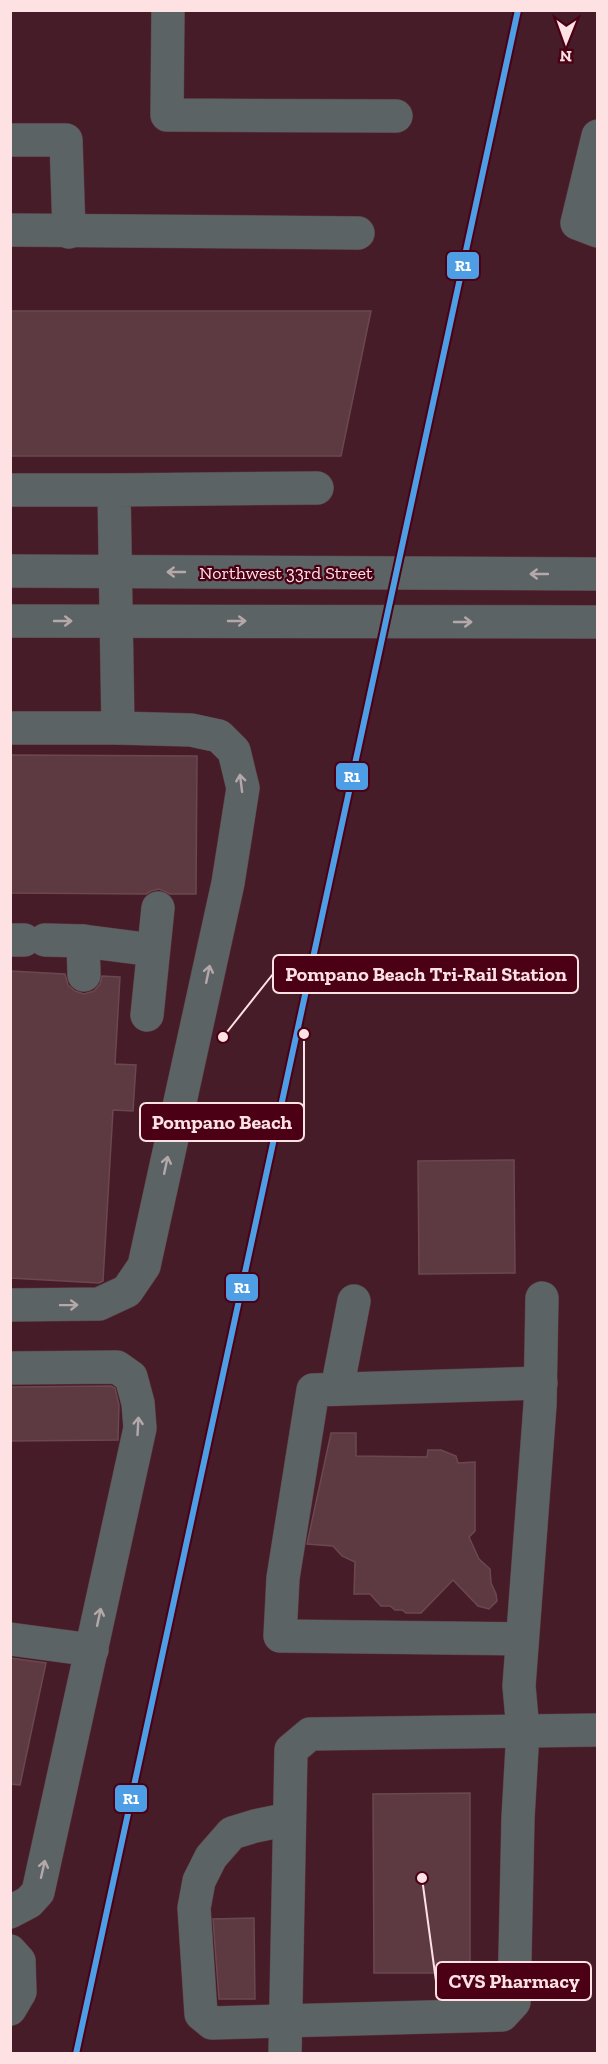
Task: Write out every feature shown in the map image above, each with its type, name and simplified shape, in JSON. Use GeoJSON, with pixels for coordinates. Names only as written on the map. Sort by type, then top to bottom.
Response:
{"type":"FeatureCollection","features":[{"type":"Feature","properties":{"kind":"street"},"geometry":{"type":"LineString","coordinates":[[168,10],[167,115],[396,116]]}},
{"type":"Feature","properties":{"kind":"street"},"geometry":{"type":"LineString","coordinates":[[597,136],[577,223],[597,231]]}},
{"type":"Feature","properties":{"kind":"street"},"geometry":{"type":"LineString","coordinates":[[10,140],[66,140],[69,232]]}},
{"type":"Feature","properties":{"kind":"street"},"geometry":{"type":"LineString","coordinates":[[10,230],[358,234]]}},
{"type":"Feature","properties":{"kind":"street"},"geometry":{"type":"LineString","coordinates":[[10,490],[317,488]]}},
{"type":"Feature","properties":{"kind":"street"},"geometry":{"type":"LineString","coordinates":[[114,490],[118,728]]}},
{"type":"Feature","properties":{"kind":"street","name":"Northwest 33rd Street"},"geometry":{"type":"LineString","coordinates":[[10,572],[597,574]]}},
{"type":"Feature","properties":{"kind":"street"},"geometry":{"type":"LineString","coordinates":[[10,621],[597,622]]}},
{"type":"Feature","properties":{"kind":"street"},"geometry":{"type":"LineString","coordinates":[[10,728],[191,730],[219,736],[234,751],[243,788],[228,883],[144,1266],[127,1291],[99,1304],[10,1305]]}},
{"type":"Feature","properties":{"kind":"street"},"geometry":{"type":"LineString","coordinates":[[147,1014],[158,908]]}},
{"type":"Feature","properties":{"kind":"street"},"geometry":{"type":"LineString","coordinates":[[27,940],[83,941],[153,950]]}},
{"type":"Feature","properties":{"kind":"street"},"geometry":{"type":"LineString","coordinates":[[83,941],[84,975]]}},
{"type":"Feature","properties":{"kind":"street"},"geometry":{"type":"LineString","coordinates":[[290,1819],[232,1833],[211,1857],[198,1881],[194,1908],[201,2014],[212,2023],[502,2015],[514,2002],[518,1818],[523,1730],[519,1686],[541,1383],[542,1299]]}},
{"type":"Feature","properties":{"kind":"street"},"geometry":{"type":"LineString","coordinates":[[337,1389],[354,1301]]}},
{"type":"Feature","properties":{"kind":"street"},"geometry":{"type":"LineString","coordinates":[[10,1368],[117,1367],[131,1377],[138,1403],[140,1428],[38,1892],[29,1902],[10,1912]]}},
{"type":"Feature","properties":{"kind":"street"},"geometry":{"type":"LineString","coordinates":[[522,1639],[280,1636],[283,1578],[313,1390],[541,1383]]}},
{"type":"Feature","properties":{"kind":"street"},"geometry":{"type":"LineString","coordinates":[[10,1639],[92,1650]]}},
{"type":"Feature","properties":{"kind":"street"},"geometry":{"type":"LineString","coordinates":[[285,2054],[291,1750],[310,1734],[597,1730]]}},
{"type":"Feature","properties":{"kind":"street"},"geometry":{"type":"LineString","coordinates":[[10,1951],[19,1961],[20,1992],[10,2009]]}},
{"type":"Feature","properties":{"kind":"building"},"geometry":{"type":"Polygon","coordinates":[[[10,311],[371,311],[341,456],[10,456],[10,311]]]}},
{"type":"Feature","properties":{"kind":"building"},"geometry":{"type":"Polygon","coordinates":[[[10,755],[197,756],[196,894],[170,894],[159,889],[146,894],[10,893],[10,755]]]}},
{"type":"Feature","properties":{"kind":"building"},"geometry":{"type":"Polygon","coordinates":[[[10,971],[65,974],[68,985],[84,994],[94,991],[100,984],[102,976],[120,977],[115,1064],[136,1065],[133,1111],[113,1110],[103,1281],[99,1283],[10,1278],[10,971]]]}},
{"type":"Feature","properties":{"kind":"building"},"geometry":{"type":"Polygon","coordinates":[[[514,1160],[515,1273],[419,1274],[418,1161],[514,1160]]]}},
{"type":"Feature","properties":{"kind":"building"},"geometry":{"type":"Polygon","coordinates":[[[111,1386],[115,1388],[119,1405],[118,1440],[10,1441],[10,1387],[111,1386]]]}},
{"type":"Feature","properties":{"kind":"building"},"geometry":{"type":"Polygon","coordinates":[[[331,1433],[356,1433],[356,1456],[427,1457],[428,1450],[441,1450],[456,1456],[458,1463],[475,1462],[475,1531],[469,1537],[479,1559],[490,1569],[491,1583],[497,1601],[489,1609],[478,1606],[453,1580],[421,1613],[406,1613],[390,1606],[381,1606],[370,1594],[354,1594],[355,1562],[342,1556],[333,1546],[307,1544],[331,1433]]]}},
{"type":"Feature","properties":{"kind":"building"},"geometry":{"type":"Polygon","coordinates":[[[10,1658],[46,1663],[20,1785],[10,1784],[10,1658]]]}},
{"type":"Feature","properties":{"kind":"building"},"geometry":{"type":"Polygon","coordinates":[[[470,1793],[470,1973],[374,1973],[373,1794],[470,1793]]]}},
{"type":"Feature","properties":{"kind":"building"},"geometry":{"type":"Polygon","coordinates":[[[254,1918],[255,1999],[219,1999],[213,1919],[254,1918]]]}},
{"type":"Feature","properties":{"kind":"transit line","name":"R1"},"geometry":{"type":"LineString","coordinates":[[76,2054],[518,10]]}},
{"type":"Feature","properties":{"kind":"place","name":"Pompano Beach"},"geometry":{"type":"Point","coordinates":[304,1034]}},
{"type":"Feature","properties":{"kind":"place","name":"Pompano Beach Tri-Rail Station"},"geometry":{"type":"Point","coordinates":[223,1037]}},
{"type":"Feature","properties":{"kind":"place","name":"CVS Pharmacy"},"geometry":{"type":"Point","coordinates":[422,1878]}}]}
